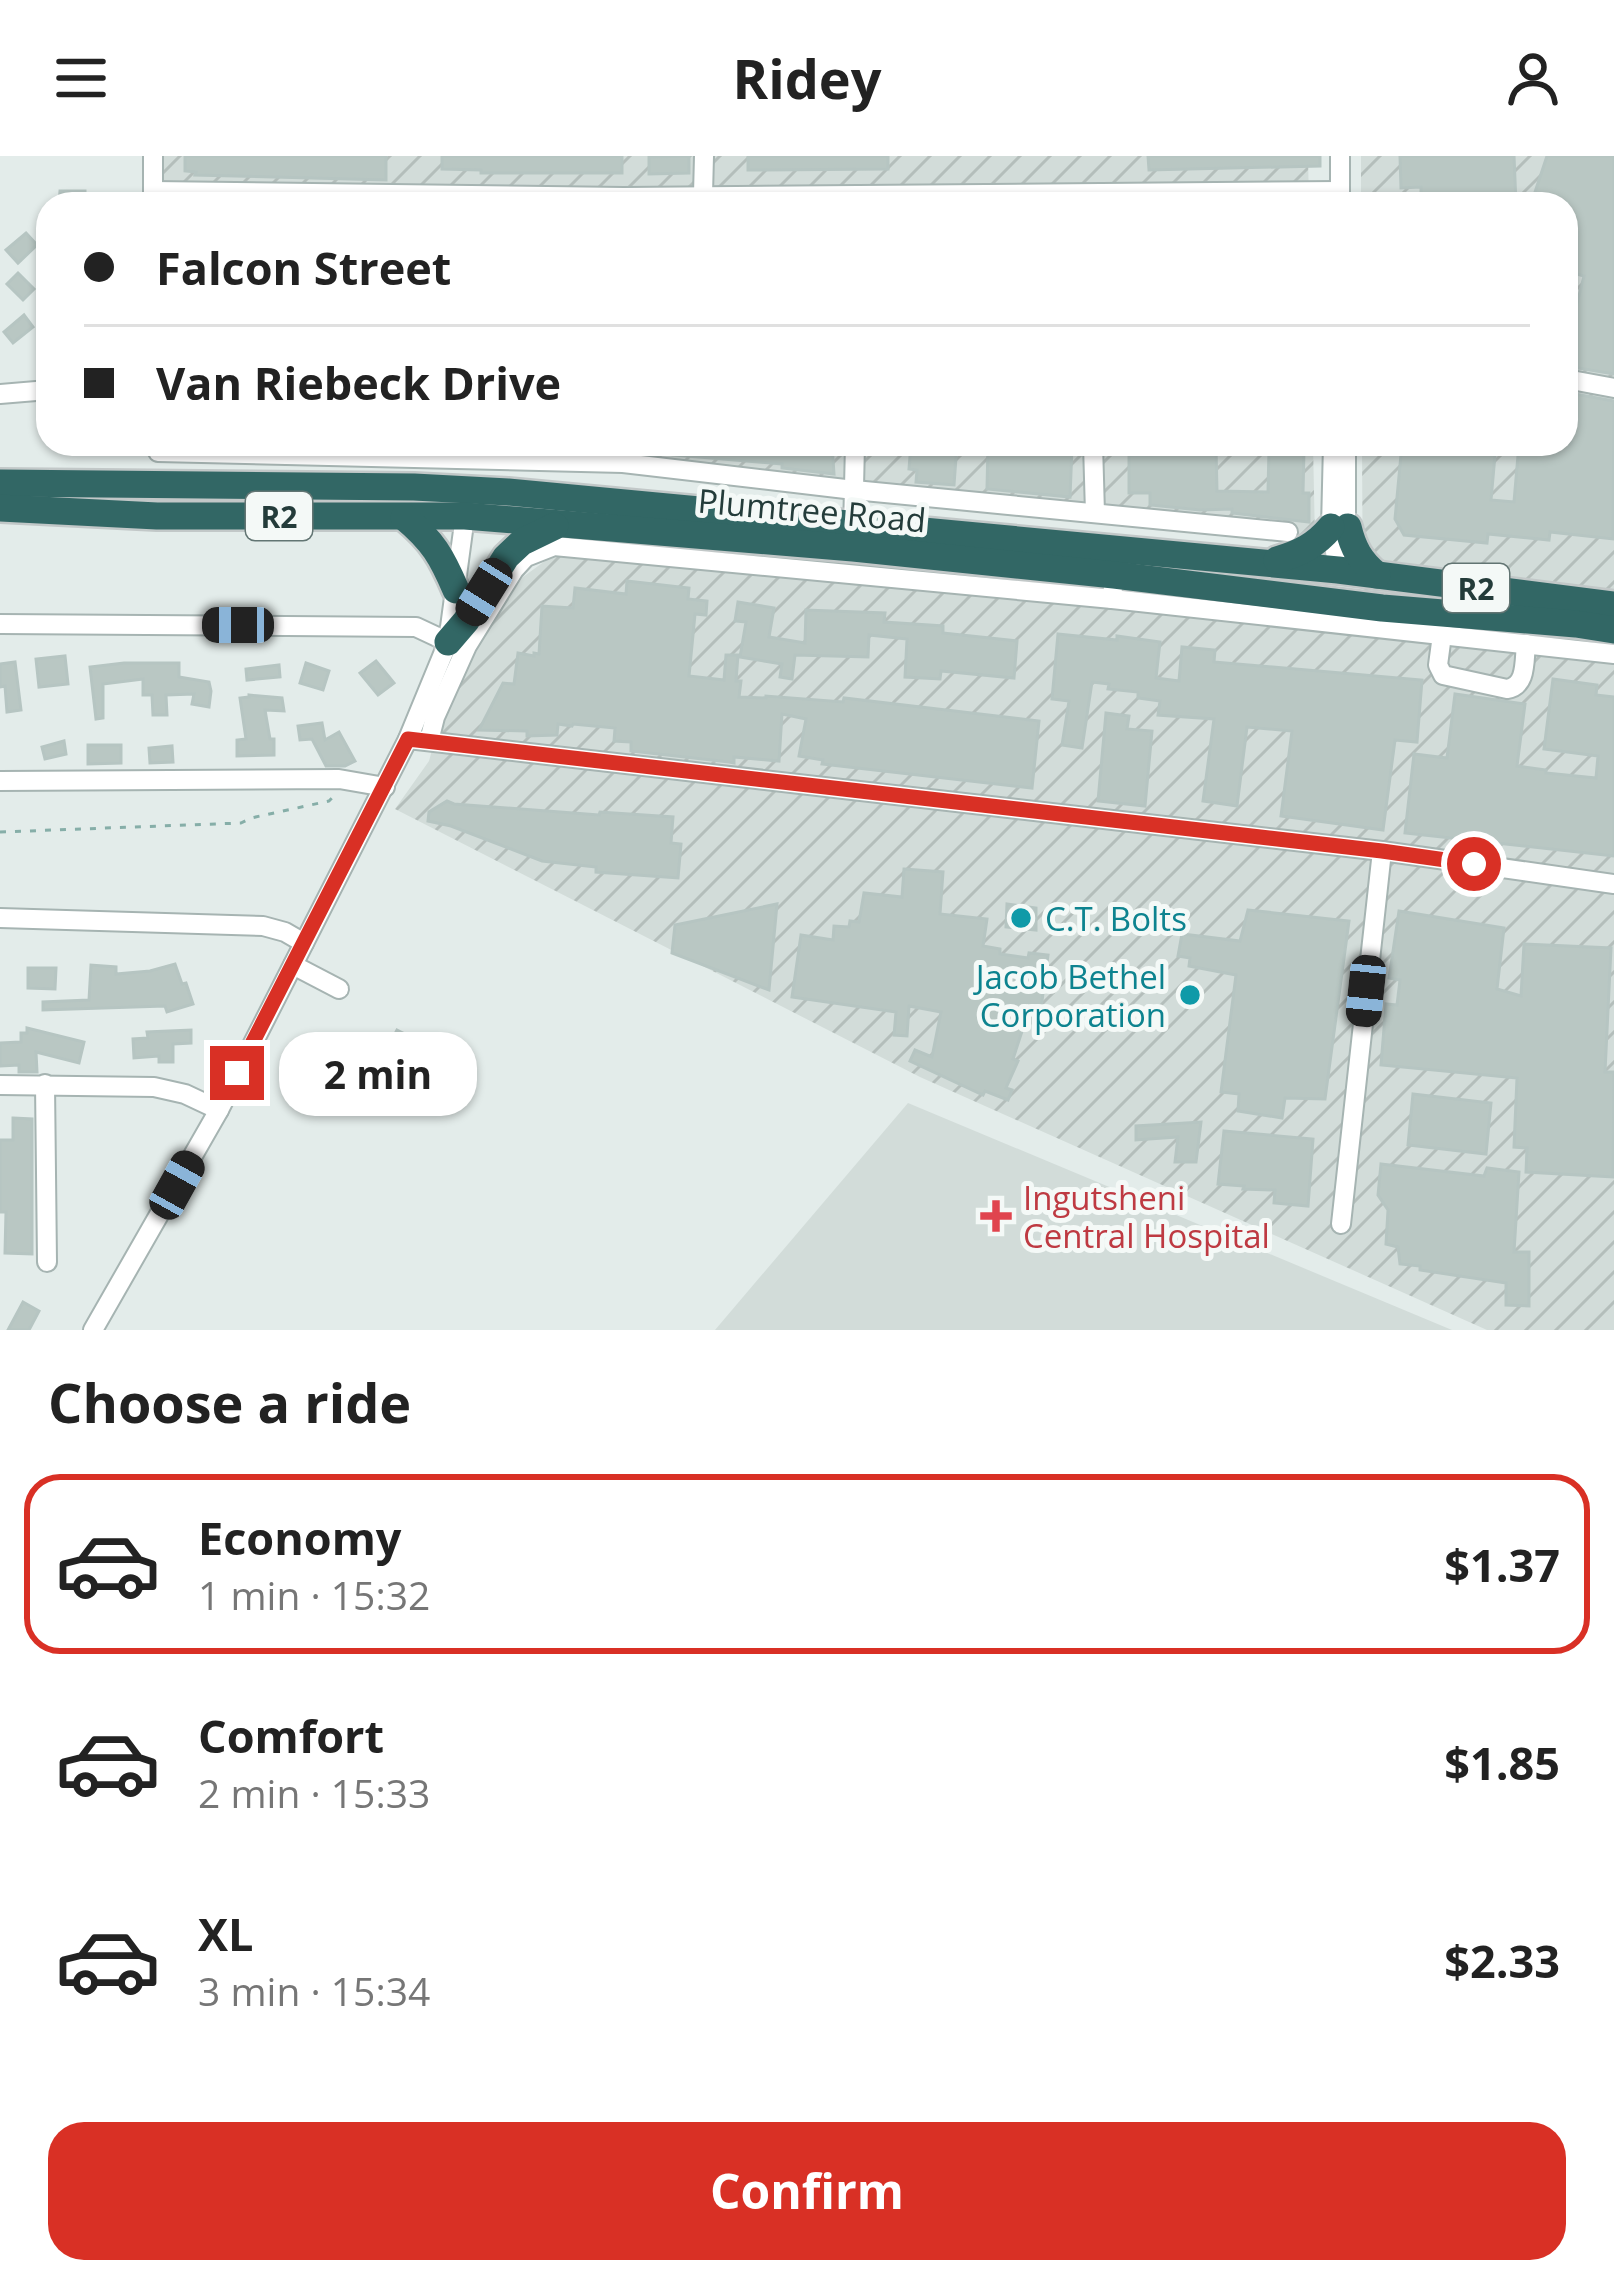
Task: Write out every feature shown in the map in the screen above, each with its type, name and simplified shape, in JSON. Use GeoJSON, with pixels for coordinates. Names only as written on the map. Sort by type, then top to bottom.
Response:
{"type":"FeatureCollection","features":[{"type":"Feature","properties":{"kind":"highway","name":"Plumtree Road"},"geometry":{"type":"LineString","coordinates":[[0,483],[508,492],[853,536],[1113,587],[1293,598],[1614,630]]}},
{"type":"Feature","properties":{"kind":"highway"},"geometry":{"type":"LineString","coordinates":[[414,487],[448,502],[465,516],[484,501],[508,492]]}},
{"type":"Feature","properties":{"kind":"highway","name":"Plumtree Road"},"geometry":{"type":"LineString","coordinates":[[0,508],[157,515],[465,516],[1101,549],[1337,570],[1614,605]]}},
{"type":"Feature","properties":{"kind":"highway"},"geometry":{"type":"LineString","coordinates":[[404,517],[428,537],[457,590]]}},
{"type":"Feature","properties":{"kind":"highway"},"geometry":{"type":"LineString","coordinates":[[448,642],[506,557],[522,542],[559,524]]}},
{"type":"Feature","properties":{"kind":"highway"},"geometry":{"type":"LineString","coordinates":[[1267,563],[1308,549],[1339,527],[1377,575]]}},
{"type":"Feature","properties":{"kind":"highway"},"geometry":{"type":"LineString","coordinates":[[1293,598],[1325,584],[1337,570],[1382,608]]}},
{"type":"Feature","properties":{"kind":"street"},"geometry":{"type":"LineString","coordinates":[[152,156],[153,192]]}},
{"type":"Feature","properties":{"kind":"street"},"geometry":{"type":"LineString","coordinates":[[703,192],[704,156]]}},
{"type":"Feature","properties":{"kind":"street"},"geometry":{"type":"LineString","coordinates":[[1340,156],[1340,192]]}},
{"type":"Feature","properties":{"kind":"street"},"geometry":{"type":"LineString","coordinates":[[1578,381],[1614,388]]}},
{"type":"Feature","properties":{"kind":"street"},"geometry":{"type":"LineString","coordinates":[[0,394],[36,391]]}},
{"type":"Feature","properties":{"kind":"street"},"geometry":{"type":"LineString","coordinates":[[157,515],[158,456]]}},
{"type":"Feature","properties":{"kind":"street"},"geometry":{"type":"LineString","coordinates":[[636,456],[854,490],[1288,532]]}},
{"type":"Feature","properties":{"kind":"street"},"geometry":{"type":"LineString","coordinates":[[853,536],[855,456]]}},
{"type":"Feature","properties":{"kind":"street"},"geometry":{"type":"LineString","coordinates":[[1093,456],[1094,513]]}},
{"type":"Feature","properties":{"kind":"street"},"geometry":{"type":"LineString","coordinates":[[1334,456],[1339,527]]}},
{"type":"Feature","properties":{"kind":"street"},"geometry":{"type":"LineString","coordinates":[[1337,570],[1345,456]]}},
{"type":"Feature","properties":{"kind":"street"},"geometry":{"type":"LineString","coordinates":[[93,1330],[219,1109],[408,739],[448,642],[465,516]]}},
{"type":"Feature","properties":{"kind":"street"},"geometry":{"type":"LineString","coordinates":[[429,741],[467,646],[514,570],[526,557],[554,546],[1113,587],[1442,635],[1614,654]]}},
{"type":"Feature","properties":{"kind":"street"},"geometry":{"type":"LineString","coordinates":[[0,624],[416,627],[448,642]]}},
{"type":"Feature","properties":{"kind":"street"},"geometry":{"type":"LineString","coordinates":[[1442,635],[1438,665],[1443,675],[1507,689],[1522,681],[1526,644]]}},
{"type":"Feature","properties":{"kind":"street"},"geometry":{"type":"LineString","coordinates":[[408,739],[1382,851],[1614,884]]}},
{"type":"Feature","properties":{"kind":"street"},"geometry":{"type":"LineString","coordinates":[[0,781],[352,781],[385,787]]}},
{"type":"Feature","properties":{"kind":"street"},"geometry":{"type":"LineString","coordinates":[[1341,1224],[1382,851]]}},
{"type":"Feature","properties":{"kind":"street"},"geometry":{"type":"LineString","coordinates":[[0,918],[263,926],[304,943]]}},
{"type":"Feature","properties":{"kind":"street"},"geometry":{"type":"LineString","coordinates":[[293,965],[339,989]]}},
{"type":"Feature","properties":{"kind":"street"},"geometry":{"type":"LineString","coordinates":[[45,1084],[47,1262]]}},
{"type":"Feature","properties":{"kind":"street"},"geometry":{"type":"LineString","coordinates":[[0,1085],[154,1087],[219,1109]]}},
{"type":"Feature","properties":{"kind":"path"},"geometry":{"type":"LineString","coordinates":[[0,832],[241,824],[329,800],[352,781]]}},
{"type":"Feature","properties":{"kind":"shaded area"},"geometry":{"type":"Polygon","coordinates":[[[158,156],[1308,156],[1309,192],[158,192],[158,156]]]}},
{"type":"Feature","properties":{"kind":"shaded area"},"geometry":{"type":"Polygon","coordinates":[[[1361,156],[1614,156],[1614,1330],[1487,1330],[920,1077],[395,809],[429,761],[443,710],[486,629],[523,577],[556,553],[1363,624],[1362,456],[1578,456],[1578,192],[1361,192],[1361,156]]]}},
{"type":"Feature","properties":{"kind":"shaded area"},"geometry":{"type":"Polygon","coordinates":[[[400,456],[1313,456],[1315,540],[539,463],[400,456]]]}},
{"type":"Feature","properties":{"kind":"shaded area","name":"Ingutsheni Central Hospital"},"geometry":{"type":"Polygon","coordinates":[[[908,1103],[1452,1330],[715,1330],[908,1103]]]}},
{"type":"Feature","properties":{"kind":"building"},"geometry":{"type":"Polygon","coordinates":[[[185,156],[386,156],[386,180],[195,175],[185,171],[185,156]]]}},
{"type":"Feature","properties":{"kind":"building"},"geometry":{"type":"Polygon","coordinates":[[[442,156],[622,156],[622,173],[481,173],[442,169],[442,156]]]}},
{"type":"Feature","properties":{"kind":"building"},"geometry":{"type":"Polygon","coordinates":[[[689,156],[689,173],[649,174],[649,157],[689,156]]]}},
{"type":"Feature","properties":{"kind":"building"},"geometry":{"type":"Polygon","coordinates":[[[748,156],[888,156],[888,169],[748,170],[748,156]]]}},
{"type":"Feature","properties":{"kind":"building"},"geometry":{"type":"Polygon","coordinates":[[[1148,156],[1320,156],[1320,166],[1149,170],[1148,156]]]}},
{"type":"Feature","properties":{"kind":"building"},"geometry":{"type":"Polygon","coordinates":[[[1400,156],[1514,156],[1516,192],[1401,188],[1400,156]]]}},
{"type":"Feature","properties":{"kind":"building"},"geometry":{"type":"Polygon","coordinates":[[[1547,156],[1614,156],[1614,374],[1578,368],[1578,300],[1584,276],[1578,274],[1578,192],[1535,192],[1547,156]]]}},
{"type":"Feature","properties":{"kind":"building"},"geometry":{"type":"Polygon","coordinates":[[[26,233],[36,244],[18,263],[6,250],[26,233]]]}},
{"type":"Feature","properties":{"kind":"building"},"geometry":{"type":"Polygon","coordinates":[[[18,273],[34,289],[23,300],[7,284],[18,273]]]}},
{"type":"Feature","properties":{"kind":"building"},"geometry":{"type":"Polygon","coordinates":[[[24,315],[33,327],[13,343],[4,332],[24,315]]]}},
{"type":"Feature","properties":{"kind":"building"},"geometry":{"type":"Polygon","coordinates":[[[1578,395],[1614,401],[1613,539],[1550,532],[1549,540],[1488,534],[1487,543],[1404,535],[1395,519],[1401,456],[1495,456],[1491,500],[1514,502],[1518,456],[1578,456],[1578,395]]]}},
{"type":"Feature","properties":{"kind":"building"},"geometry":{"type":"Polygon","coordinates":[[[685,456],[833,456],[834,474],[782,468],[782,464],[685,456]]]}},
{"type":"Feature","properties":{"kind":"building"},"geometry":{"type":"Polygon","coordinates":[[[910,456],[956,456],[954,485],[916,482],[917,470],[909,469],[910,456]]]}},
{"type":"Feature","properties":{"kind":"building"},"geometry":{"type":"Polygon","coordinates":[[[988,456],[1072,456],[1070,497],[987,489],[988,456]]]}},
{"type":"Feature","properties":{"kind":"building"},"geometry":{"type":"Polygon","coordinates":[[[1129,456],[1216,456],[1217,491],[1268,492],[1269,456],[1304,456],[1303,493],[1309,493],[1309,522],[1232,513],[1232,509],[1150,505],[1150,493],[1129,493],[1129,456]]]}},
{"type":"Feature","properties":{"kind":"building"},"geometry":{"type":"Polygon","coordinates":[[[627,581],[689,588],[688,599],[707,601],[706,615],[695,614],[689,676],[724,680],[726,655],[738,655],[739,697],[843,702],[844,698],[1039,721],[1032,788],[822,764],[823,760],[799,756],[806,719],[782,714],[779,761],[734,757],[734,763],[631,751],[631,742],[614,741],[615,728],[558,724],[557,735],[527,736],[527,731],[479,730],[503,683],[514,684],[518,653],[539,654],[542,606],[573,608],[575,588],[626,594],[627,581]]]}},
{"type":"Feature","properties":{"kind":"building"},"geometry":{"type":"Polygon","coordinates":[[[738,602],[774,608],[769,637],[805,643],[806,610],[885,613],[884,622],[943,626],[943,633],[1017,641],[1014,678],[941,671],[940,679],[905,677],[907,639],[869,635],[868,657],[795,655],[792,679],[780,677],[782,664],[740,657],[746,622],[735,621],[738,602]]]}},
{"type":"Feature","properties":{"kind":"building"},"geometry":{"type":"Polygon","coordinates":[[[1058,634],[1160,642],[1156,678],[1179,681],[1182,647],[1215,650],[1214,662],[1422,680],[1417,742],[1395,740],[1383,830],[1281,816],[1292,731],[1247,727],[1237,806],[1203,801],[1214,719],[1158,715],[1160,701],[1138,698],[1138,692],[1092,682],[1082,748],[1062,745],[1069,701],[1052,699],[1058,634]]]}},
{"type":"Feature","properties":{"kind":"building"},"geometry":{"type":"Polygon","coordinates":[[[65,656],[68,684],[39,687],[36,659],[65,656]]]}},
{"type":"Feature","properties":{"kind":"building"},"geometry":{"type":"Polygon","coordinates":[[[376,661],[394,683],[378,695],[360,673],[376,661]]]}},
{"type":"Feature","properties":{"kind":"building"},"geometry":{"type":"Polygon","coordinates":[[[15,662],[21,710],[7,712],[0,664],[15,662]]]}},
{"type":"Feature","properties":{"kind":"building"},"geometry":{"type":"Polygon","coordinates":[[[179,663],[179,677],[209,682],[209,707],[192,704],[194,694],[166,695],[167,715],[153,715],[152,695],[143,695],[143,679],[103,684],[103,718],[96,719],[90,667],[179,663]]]}},
{"type":"Feature","properties":{"kind":"building"},"geometry":{"type":"Polygon","coordinates":[[[306,663],[329,671],[323,690],[300,683],[306,663]]]}},
{"type":"Feature","properties":{"kind":"building"},"geometry":{"type":"Polygon","coordinates":[[[279,665],[280,677],[247,680],[246,669],[279,665]]]}},
{"type":"Feature","properties":{"kind":"building"},"geometry":{"type":"Polygon","coordinates":[[[1553,679],[1597,685],[1596,695],[1614,697],[1614,856],[1405,833],[1414,754],[1447,758],[1455,694],[1525,704],[1517,766],[1596,778],[1598,756],[1544,749],[1553,679]]]}},
{"type":"Feature","properties":{"kind":"building"},"geometry":{"type":"Polygon","coordinates":[[[240,698],[282,698],[284,711],[265,710],[274,755],[237,756],[237,740],[246,739],[240,698]]]}},
{"type":"Feature","properties":{"kind":"building"},"geometry":{"type":"Polygon","coordinates":[[[1106,713],[1129,716],[1127,729],[1152,731],[1145,806],[1098,801],[1106,713]]]}},
{"type":"Feature","properties":{"kind":"building"},"geometry":{"type":"Polygon","coordinates":[[[322,723],[325,740],[339,732],[355,761],[326,766],[312,739],[300,740],[298,726],[322,723]]]}},
{"type":"Feature","properties":{"kind":"building"},"geometry":{"type":"Polygon","coordinates":[[[64,741],[66,754],[45,759],[42,747],[64,741]]]}},
{"type":"Feature","properties":{"kind":"building"},"geometry":{"type":"Polygon","coordinates":[[[88,745],[121,745],[121,763],[88,764],[88,745]]]}},
{"type":"Feature","properties":{"kind":"building"},"geometry":{"type":"Polygon","coordinates":[[[172,746],[173,762],[150,763],[149,748],[172,746]]]}},
{"type":"Feature","properties":{"kind":"building"},"geometry":{"type":"Polygon","coordinates":[[[447,801],[673,817],[671,843],[681,844],[678,878],[596,872],[596,867],[542,861],[428,821],[429,812],[447,801]]]}},
{"type":"Feature","properties":{"kind":"building"},"geometry":{"type":"Polygon","coordinates":[[[904,869],[943,872],[940,914],[987,919],[983,946],[1028,958],[1029,953],[1048,955],[1039,1024],[1025,1022],[1013,1059],[1018,1061],[1006,1088],[1012,1090],[1008,1100],[985,1091],[983,1095],[910,1061],[915,1050],[932,1057],[941,1012],[909,1006],[907,1036],[894,1035],[896,1012],[792,997],[801,935],[833,940],[834,926],[859,922],[864,893],[902,897],[904,869]]]}},
{"type":"Feature","properties":{"kind":"building"},"geometry":{"type":"Polygon","coordinates":[[[777,904],[769,990],[672,953],[675,925],[777,904]]]}},
{"type":"Feature","properties":{"kind":"building","name":"C.T. Bolts"},"geometry":{"type":"Polygon","coordinates":[[[1007,904],[1036,908],[1036,930],[1006,927],[1007,904]]]}},
{"type":"Feature","properties":{"kind":"building"},"geometry":{"type":"Polygon","coordinates":[[[1248,910],[1349,921],[1325,1099],[1285,1098],[1282,1118],[1238,1111],[1239,1094],[1221,1092],[1236,975],[1189,966],[1190,958],[1178,956],[1182,934],[1240,941],[1248,910]]]}},
{"type":"Feature","properties":{"kind":"building"},"geometry":{"type":"Polygon","coordinates":[[[1399,911],[1504,928],[1497,989],[1521,996],[1524,944],[1611,948],[1605,1072],[1614,1072],[1613,1177],[1526,1172],[1527,1148],[1514,1147],[1517,1078],[1381,1065],[1386,1004],[1397,1005],[1400,980],[1389,978],[1399,911]]]}},
{"type":"Feature","properties":{"kind":"building"},"geometry":{"type":"Polygon","coordinates":[[[175,964],[193,1004],[167,1012],[165,1006],[43,1010],[43,1002],[89,1000],[91,965],[116,967],[116,974],[175,964]]]}},
{"type":"Feature","properties":{"kind":"building"},"geometry":{"type":"Polygon","coordinates":[[[28,968],[56,968],[55,989],[28,988],[28,968]]]}},
{"type":"Feature","properties":{"kind":"building"},"geometry":{"type":"Polygon","coordinates":[[[27,1028],[84,1042],[79,1063],[36,1052],[37,1072],[19,1072],[19,1065],[0,1066],[0,1043],[21,1042],[27,1028]]]}},
{"type":"Feature","properties":{"kind":"building"},"geometry":{"type":"Polygon","coordinates":[[[191,1030],[191,1043],[173,1044],[173,1062],[159,1062],[159,1056],[134,1058],[133,1039],[148,1038],[147,1032],[191,1030]]]}},
{"type":"Feature","properties":{"kind":"building"},"geometry":{"type":"Polygon","coordinates":[[[397,1030],[438,1051],[428,1070],[387,1049],[397,1030]]]}},
{"type":"Feature","properties":{"kind":"building"},"geometry":{"type":"Polygon","coordinates":[[[1413,1094],[1491,1103],[1486,1154],[1408,1145],[1413,1094]]]}},
{"type":"Feature","properties":{"kind":"building"},"geometry":{"type":"Polygon","coordinates":[[[13,1118],[32,1119],[32,1254],[5,1253],[0,1140],[13,1140],[13,1118]]]}},
{"type":"Feature","properties":{"kind":"building"},"geometry":{"type":"Polygon","coordinates":[[[1201,1122],[1196,1162],[1175,1162],[1178,1137],[1136,1140],[1136,1126],[1201,1122]]]}},
{"type":"Feature","properties":{"kind":"building"},"geometry":{"type":"Polygon","coordinates":[[[1224,1131],[1313,1139],[1308,1206],[1274,1203],[1275,1190],[1218,1184],[1224,1131]]]}},
{"type":"Feature","properties":{"kind":"building"},"geometry":{"type":"Polygon","coordinates":[[[1381,1164],[1484,1176],[1487,1168],[1519,1172],[1514,1252],[1529,1252],[1529,1306],[1506,1305],[1506,1283],[1400,1264],[1398,1247],[1386,1244],[1388,1210],[1378,1195],[1381,1164]]]}},
{"type":"Feature","properties":{"kind":"building"},"geometry":{"type":"Polygon","coordinates":[[[23,1302],[39,1311],[29,1330],[8,1330],[23,1302]]]}},
{"type":"Feature","properties":{"kind":"place","name":"C.T. Bolts"},"geometry":{"type":"Point","coordinates":[1021,918]}},
{"type":"Feature","properties":{"kind":"place","name":"Jacob Bethel Corporation"},"geometry":{"type":"Point","coordinates":[1190,995]}},
{"type":"Feature","properties":{"kind":"place","name":"Ingutsheni Central Hospital"},"geometry":{"type":"Point","coordinates":[996,1216]}},
{"type":"Feature","properties":{"kind":"route"},"geometry":{"type":"LineString","coordinates":[[237,1073],[408,739],[1474,864]]}}]}
